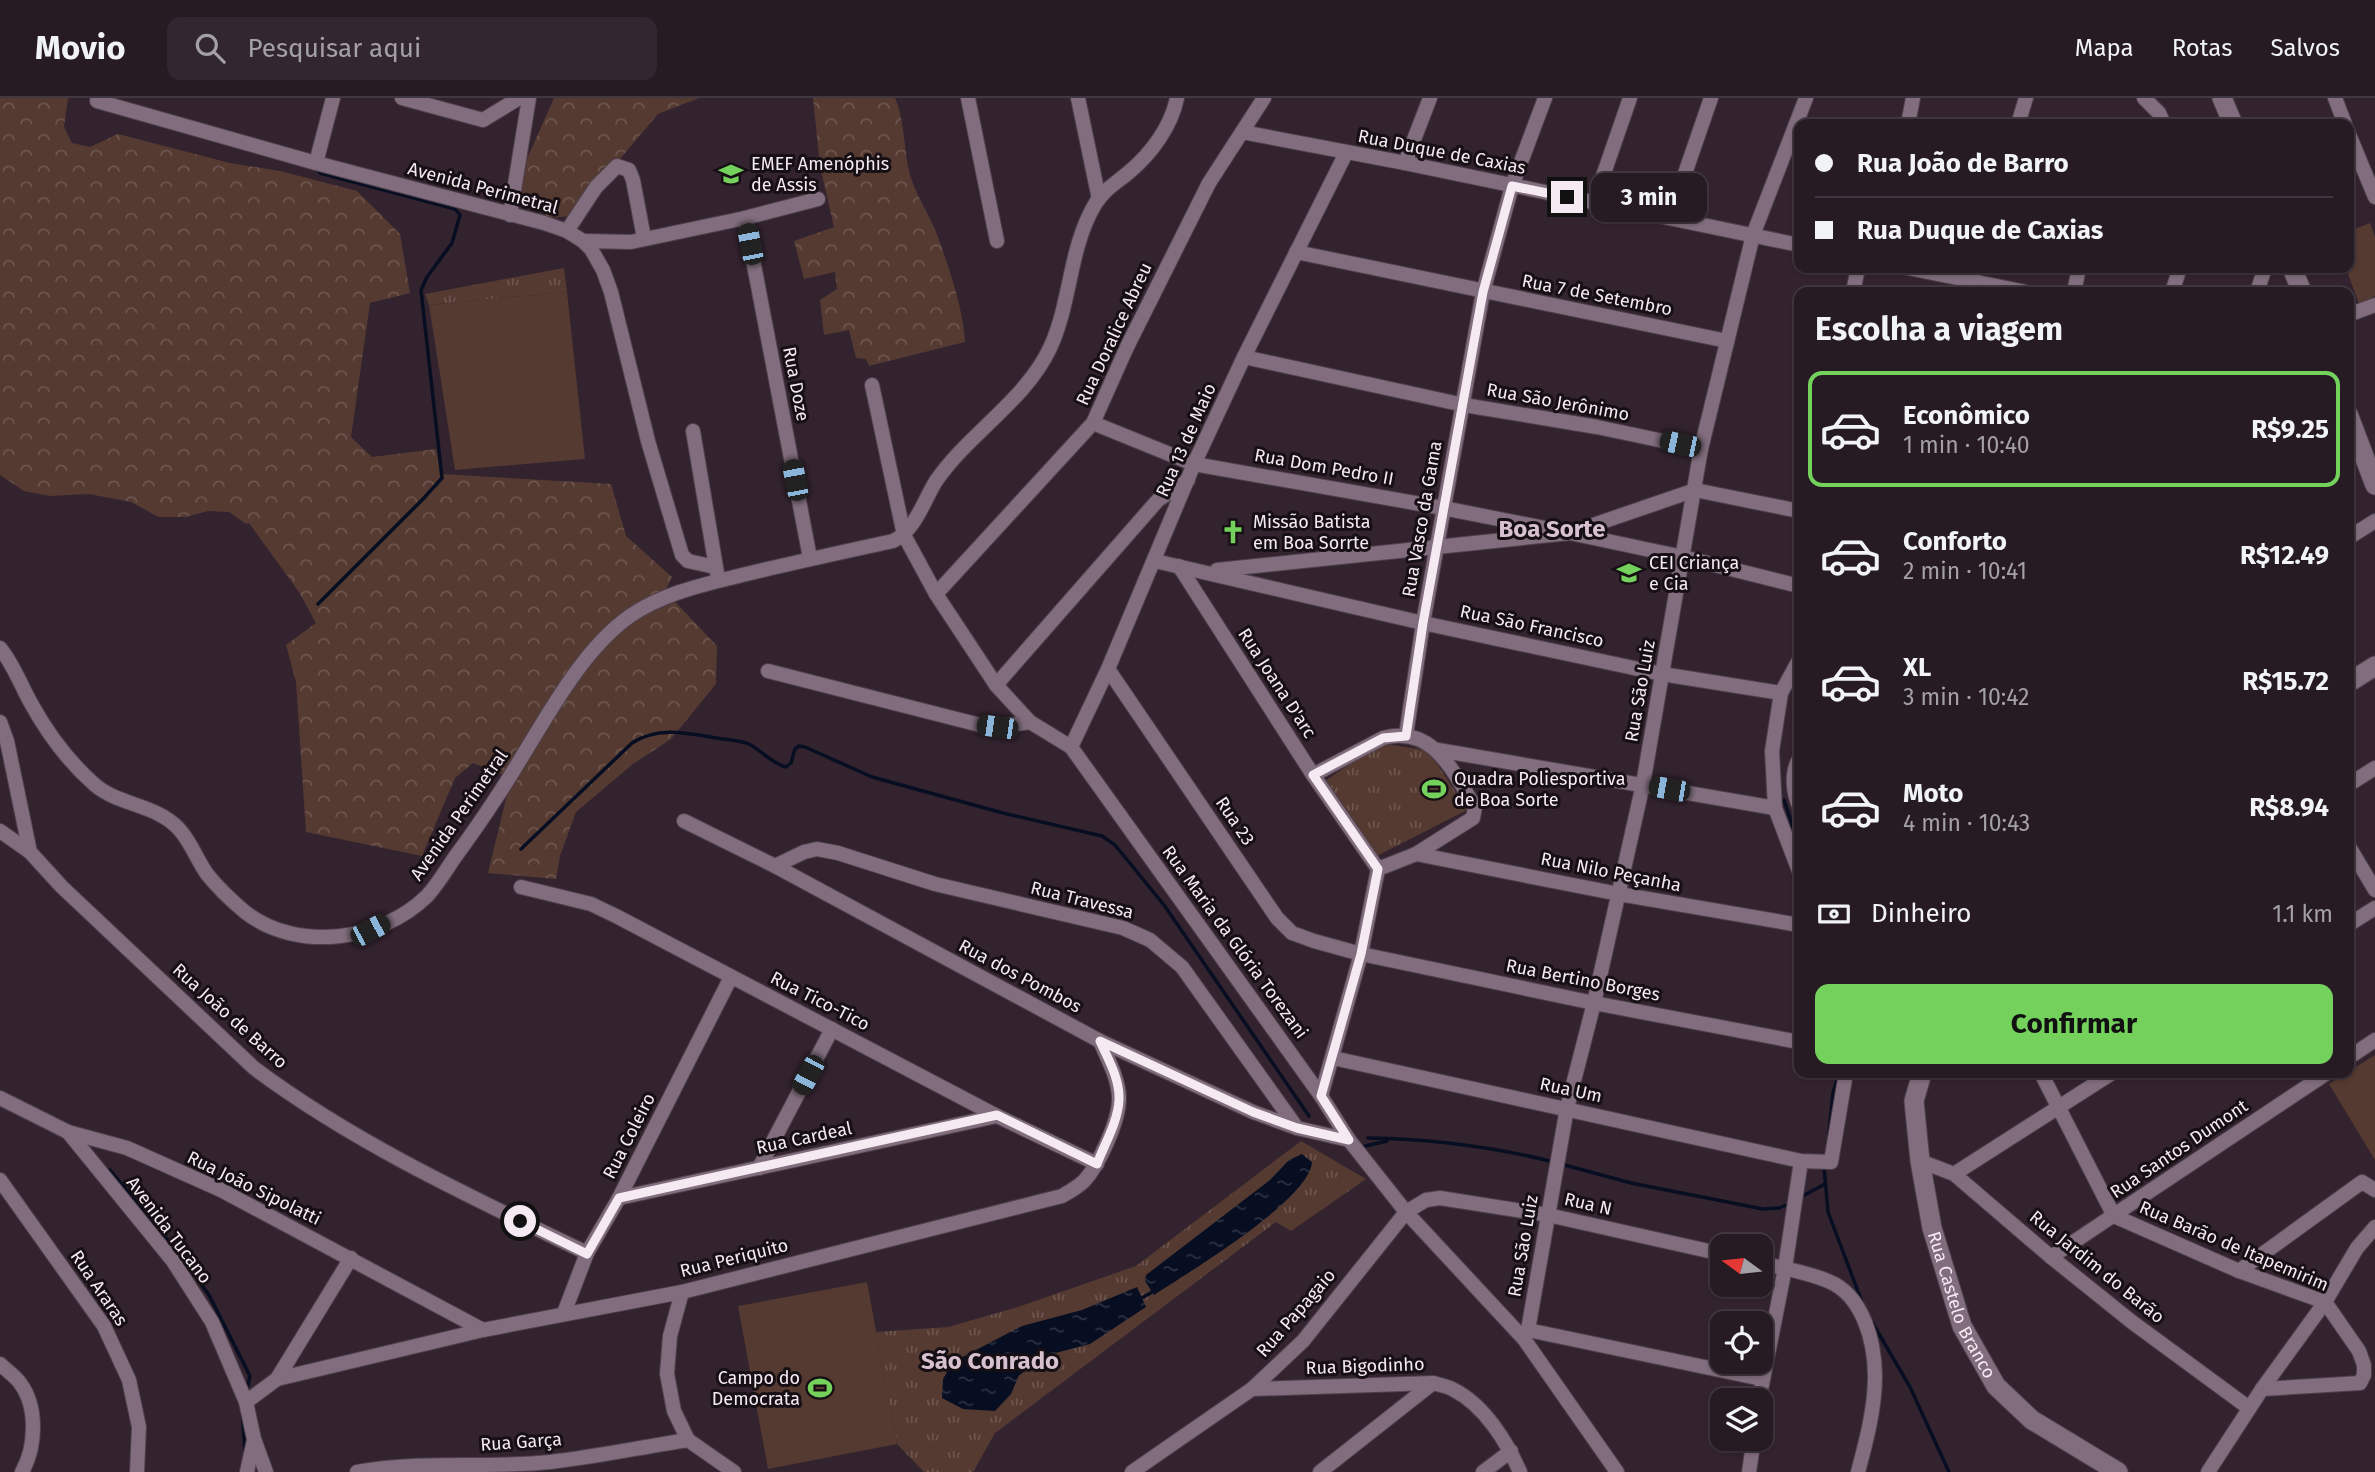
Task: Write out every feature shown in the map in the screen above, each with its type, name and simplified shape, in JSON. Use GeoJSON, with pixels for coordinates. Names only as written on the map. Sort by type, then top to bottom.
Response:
{"type":"FeatureCollection","features":[{"type":"Feature","properties":{"kind":"street"},"geometry":{"type":"LineString","coordinates":[[316,163],[333,98]]}},
{"type":"Feature","properties":{"kind":"street"},"geometry":{"type":"LineString","coordinates":[[402,98],[483,120],[519,98]]}},
{"type":"Feature","properties":{"kind":"street"},"geometry":{"type":"LineString","coordinates":[[510,215],[529,98]]}},
{"type":"Feature","properties":{"kind":"street"},"geometry":{"type":"LineString","coordinates":[[968,98],[997,241]]}},
{"type":"Feature","properties":{"kind":"street"},"geometry":{"type":"LineString","coordinates":[[1078,98],[1098,199]]}},
{"type":"Feature","properties":{"kind":"street"},"geometry":{"type":"LineString","coordinates":[[904,535],[952,461],[1021,389],[1045,357],[1063,313],[1080,240],[1098,199],[1134,168],[1152,147],[1169,120],[1177,98]]}},
{"type":"Feature","properties":{"kind":"street","name":"Rua Doralice Abreu"},"geometry":{"type":"LineString","coordinates":[[936,594],[1093,424],[1127,347],[1209,183],[1264,98]]}},
{"type":"Feature","properties":{"kind":"street"},"geometry":{"type":"LineString","coordinates":[[1405,163],[1430,98]]}},
{"type":"Feature","properties":{"kind":"street","name":"Rua Vasco da Gama"},"geometry":{"type":"LineString","coordinates":[[1406,736],[1423,623],[1483,292],[1512,186],[1545,98]]}},
{"type":"Feature","properties":{"kind":"street"},"geometry":{"type":"LineString","coordinates":[[1594,202],[1630,98]]}},
{"type":"Feature","properties":{"kind":"street"},"geometry":{"type":"LineString","coordinates":[[1670,217],[1711,98]]}},
{"type":"Feature","properties":{"kind":"street","name":"Rua São Luiz"},"geometry":{"type":"LineString","coordinates":[[1798,119],[1806,98]]}},
{"type":"Feature","properties":{"kind":"street"},"geometry":{"type":"LineString","coordinates":[[1909,119],[1913,98]]}},
{"type":"Feature","properties":{"kind":"street"},"geometry":{"type":"LineString","coordinates":[[2020,119],[2026,98]]}},
{"type":"Feature","properties":{"kind":"street"},"geometry":{"type":"LineString","coordinates":[[2144,98],[2162,119]]}},
{"type":"Feature","properties":{"kind":"street"},"geometry":{"type":"LineString","coordinates":[[2222,98],[2231,119]]}},
{"type":"Feature","properties":{"kind":"street"},"geometry":{"type":"LineString","coordinates":[[2335,98],[2343,119]]}},
{"type":"Feature","properties":{"kind":"street","name":"Avenida Perimetral"},"geometry":{"type":"LineString","coordinates":[[98,100],[510,215],[567,232],[583,241],[597,258],[611,292],[648,441],[682,555],[688,561],[717,574]]}},
{"type":"Feature","properties":{"kind":"street","name":"Rua São Luiz"},"geometry":{"type":"LineString","coordinates":[[1526,1335],[1567,1108],[1594,1003],[1643,784],[1701,449],[1753,235],[1794,129]]}},
{"type":"Feature","properties":{"kind":"street","name":"Rua Duque de Caxias"},"geometry":{"type":"LineString","coordinates":[[1242,132],[1794,244]]}},
{"type":"Feature","properties":{"kind":"street"},"geometry":{"type":"LineString","coordinates":[[2354,146],[2375,197]]}},
{"type":"Feature","properties":{"kind":"street","name":"Rua 13 de Maio"},"geometry":{"type":"LineString","coordinates":[[1071,747],[1155,561],[1194,464],[1346,153]]}},
{"type":"Feature","properties":{"kind":"street"},"geometry":{"type":"LineString","coordinates":[[567,232],[596,187],[617,166],[629,170],[633,180],[644,238]]}},
{"type":"Feature","properties":{"kind":"street"},"geometry":{"type":"LineString","coordinates":[[583,241],[622,242],[745,218],[818,199]]}},
{"type":"Feature","properties":{"kind":"street","name":"Rua Doze"},"geometry":{"type":"LineString","coordinates":[[745,218],[810,558]]}},
{"type":"Feature","properties":{"kind":"street","name":"Rua 7 de Setembro"},"geometry":{"type":"LineString","coordinates":[[1296,252],[1727,341]]}},
{"type":"Feature","properties":{"kind":"street"},"geometry":{"type":"LineString","coordinates":[[1935,273],[2004,287]]}},
{"type":"Feature","properties":{"kind":"street"},"geometry":{"type":"LineString","coordinates":[[2354,313],[2375,305]]}},
{"type":"Feature","properties":{"kind":"street","name":"Rua São Jerônimo"},"geometry":{"type":"LineString","coordinates":[[1244,357],[1464,405],[1597,427],[1701,449]]}},
{"type":"Feature","properties":{"kind":"street","name":"Rua Maria da Glória Torezani"},"geometry":{"type":"LineString","coordinates":[[872,386],[904,535],[936,594],[996,685],[1030,722],[1071,747],[1321,1096],[1349,1140],[1406,1212],[1526,1335],[1616,1470]]}},
{"type":"Feature","properties":{"kind":"street","name":"Rua Dom Pedro II"},"geometry":{"type":"LineString","coordinates":[[1093,424],[1194,464],[1570,533],[1794,585]]}},
{"type":"Feature","properties":{"kind":"street"},"geometry":{"type":"LineString","coordinates":[[2354,430],[2375,485]]}},
{"type":"Feature","properties":{"kind":"street"},"geometry":{"type":"LineString","coordinates":[[692,431],[717,574]]}},
{"type":"Feature","properties":{"kind":"street"},"geometry":{"type":"LineString","coordinates":[[996,685],[1158,500],[1188,480]]}},
{"type":"Feature","properties":{"kind":"street"},"geometry":{"type":"LineString","coordinates":[[1204,571],[1570,533],[1695,490],[1794,509]]}},
{"type":"Feature","properties":{"kind":"street"},"geometry":{"type":"LineString","coordinates":[[2354,534],[2375,521]]}},
{"type":"Feature","properties":{"kind":"street","name":"Avenida Perimetral"},"geometry":{"type":"LineString","coordinates":[[0,648],[60,748],[95,785],[111,796],[145,807],[165,817],[180,830],[207,874],[243,910],[258,921],[296,934],[312,937],[354,935],[370,930],[416,905],[437,884],[497,797],[578,670],[603,639],[642,608],[717,574],[893,541],[904,535]]}},
{"type":"Feature","properties":{"kind":"street","name":"Rua São Francisco"},"geometry":{"type":"LineString","coordinates":[[1155,561],[1423,623],[1662,674],[1781,693]]}},
{"type":"Feature","properties":{"kind":"street","name":"Rua Joana D'arc"},"geometry":{"type":"LineString","coordinates":[[1179,566],[1313,775],[1378,869]]}},
{"type":"Feature","properties":{"kind":"street"},"geometry":{"type":"LineString","coordinates":[[2354,679],[2375,666]]}},
{"type":"Feature","properties":{"kind":"street","name":"Rua 23"},"geometry":{"type":"LineString","coordinates":[[1108,669],[1277,918],[1292,933],[1361,954]]}},
{"type":"Feature","properties":{"kind":"street"},"geometry":{"type":"LineString","coordinates":[[1794,669],[1781,693],[1772,751],[1775,808],[1794,858]]}},
{"type":"Feature","properties":{"kind":"street"},"geometry":{"type":"LineString","coordinates":[[768,671],[980,725],[997,727],[1030,722]]}},
{"type":"Feature","properties":{"kind":"street"},"geometry":{"type":"LineString","coordinates":[[0,722],[7,741],[30,852]]}},
{"type":"Feature","properties":{"kind":"street"},"geometry":{"type":"LineString","coordinates":[[1313,775],[1383,738],[1406,736],[1438,750],[1775,808]]}},
{"type":"Feature","properties":{"kind":"street"},"geometry":{"type":"LineString","coordinates":[[1321,1096],[1361,954],[1378,869],[1416,854],[1473,818],[1476,812],[1438,750]]}},
{"type":"Feature","properties":{"kind":"street"},"geometry":{"type":"LineString","coordinates":[[2354,781],[2375,768]]}},
{"type":"Feature","properties":{"kind":"street","name":"Rua dos Pombos"},"geometry":{"type":"LineString","coordinates":[[684,821],[775,866],[1100,1041],[1253,1112],[1297,1128],[1349,1140]]}},
{"type":"Feature","properties":{"kind":"street","name":"Rua João de Barro"},"geometry":{"type":"LineString","coordinates":[[0,831],[30,852],[62,887],[244,1058],[288,1093],[416,1168],[587,1254]]}},
{"type":"Feature","properties":{"kind":"street","name":"Rua Travessa"},"geometry":{"type":"LineString","coordinates":[[775,866],[817,849],[838,853],[934,884],[1123,928],[1150,940],[1182,967],[1297,1128]]}},
{"type":"Feature","properties":{"kind":"street","name":"Rua Nilo Peçanha"},"geometry":{"type":"LineString","coordinates":[[1416,854],[1619,894],[1794,924]]}},
{"type":"Feature","properties":{"kind":"street"},"geometry":{"type":"LineString","coordinates":[[2354,855],[2375,890]]}},
{"type":"Feature","properties":{"kind":"street","name":"Rua Tico-Tico"},"geometry":{"type":"LineString","coordinates":[[521,887],[590,904],[1097,1164]]}},
{"type":"Feature","properties":{"kind":"street"},"geometry":{"type":"LineString","coordinates":[[2354,921],[2375,908]]}},
{"type":"Feature","properties":{"kind":"street","name":"Rua Bertino Borges"},"geometry":{"type":"LineString","coordinates":[[1361,954],[1594,1003],[1794,1041]]}},
{"type":"Feature","properties":{"kind":"street","name":"Rua Coleiro"},"geometry":{"type":"LineString","coordinates":[[564,1313],[587,1254],[619,1198],[731,977]]}},
{"type":"Feature","properties":{"kind":"street"},"geometry":{"type":"LineString","coordinates":[[759,1168],[832,1029]]}},
{"type":"Feature","properties":{"kind":"street"},"geometry":{"type":"LineString","coordinates":[[2354,1054],[2375,1040]]}},
{"type":"Feature","properties":{"kind":"street","name":"Rua Periquito"},"geometry":{"type":"LineString","coordinates":[[246,1402],[277,1379],[483,1330],[682,1292],[1062,1196],[1082,1183],[1097,1164],[1119,1100],[1116,1076],[1100,1041]]}},
{"type":"Feature","properties":{"kind":"street","name":"Rua Um"},"geometry":{"type":"LineString","coordinates":[[1333,1058],[1801,1161],[1831,1162],[1845,1078]]}},
{"type":"Feature","properties":{"kind":"street","name":"Rua Castelo Branco"},"geometry":{"type":"LineString","coordinates":[[1921,1078],[1914,1101],[1920,1161],[1932,1228],[1962,1326],[1996,1386],[2032,1420],[2118,1472]]}},
{"type":"Feature","properties":{"kind":"street","name":"Rua Barão de Itapemirim"},"geometry":{"type":"LineString","coordinates":[[2043,1078],[2114,1216],[2239,1271],[2325,1302],[2359,1351],[2364,1365],[2364,1375],[2360,1382],[2262,1388]]}},
{"type":"Feature","properties":{"kind":"street"},"geometry":{"type":"LineString","coordinates":[[1954,1174],[2104,1078]]}},
{"type":"Feature","properties":{"kind":"street","name":"Rua Santos Dumont"},"geometry":{"type":"LineString","coordinates":[[2051,1257],[2320,1078]]}},
{"type":"Feature","properties":{"kind":"street","name":"Rua João Sipolatti"},"geometry":{"type":"LineString","coordinates":[[0,1098],[68,1132],[127,1148],[221,1190],[483,1330]]}},
{"type":"Feature","properties":{"kind":"street","name":"Rua Cardeal"},"geometry":{"type":"LineString","coordinates":[[619,1198],[997,1115]]}},
{"type":"Feature","properties":{"kind":"street","name":"Avenida Tucano"},"geometry":{"type":"LineString","coordinates":[[68,1132],[173,1261],[212,1322],[246,1402],[254,1438],[266,1472]]}},
{"type":"Feature","properties":{"kind":"street"},"geometry":{"type":"LineString","coordinates":[[1761,1388],[1785,1268],[1801,1161]]}},
{"type":"Feature","properties":{"kind":"street","name":"Rua Jardim do Barão"},"geometry":{"type":"LineString","coordinates":[[1920,1161],[1954,1174],[2132,1322],[2249,1408]]}},
{"type":"Feature","properties":{"kind":"street","name":"Rua Araras"},"geometry":{"type":"LineString","coordinates":[[0,1180],[104,1326],[132,1392],[139,1427],[137,1472]]}},
{"type":"Feature","properties":{"kind":"street"},"geometry":{"type":"LineString","coordinates":[[2239,1271],[2362,1182],[2375,1190]]}},
{"type":"Feature","properties":{"kind":"street","name":"Rua N"},"geometry":{"type":"LineString","coordinates":[[1406,1212],[1426,1200],[1440,1198],[1548,1215],[1710,1251]]}},
{"type":"Feature","properties":{"kind":"street","name":"Rua Papagaio"},"geometry":{"type":"LineString","coordinates":[[1132,1472],[1252,1389],[1303,1340],[1406,1212]]}},
{"type":"Feature","properties":{"kind":"street"},"geometry":{"type":"LineString","coordinates":[[2208,1472],[2262,1388],[2325,1302],[2357,1248],[2375,1227]]}},
{"type":"Feature","properties":{"kind":"street"},"geometry":{"type":"LineString","coordinates":[[277,1379],[351,1258]]}},
{"type":"Feature","properties":{"kind":"street"},"geometry":{"type":"LineString","coordinates":[[1773,1266],[1830,1281],[1853,1298],[1868,1329],[1875,1376],[1866,1441],[1858,1472]]}},
{"type":"Feature","properties":{"kind":"street"},"geometry":{"type":"LineString","coordinates":[[682,1292],[670,1336],[667,1374],[674,1411],[688,1440],[734,1472]]}},
{"type":"Feature","properties":{"kind":"street"},"geometry":{"type":"LineString","coordinates":[[1526,1335],[1762,1378]]}},
{"type":"Feature","properties":{"kind":"street"},"geometry":{"type":"LineString","coordinates":[[0,1364],[20,1383],[31,1407],[33,1435],[28,1462],[22,1472]]}},
{"type":"Feature","properties":{"kind":"street"},"geometry":{"type":"LineString","coordinates":[[1320,1472],[1433,1383]]}},
{"type":"Feature","properties":{"kind":"street","name":"Rua Bigodinho"},"geometry":{"type":"LineString","coordinates":[[1252,1389],[1433,1383],[1454,1389],[1476,1405],[1511,1451],[1520,1472]]}},
{"type":"Feature","properties":{"kind":"street","name":"Avenida Tucano"},"geometry":{"type":"LineString","coordinates":[[250,1472],[254,1438]]}},
{"type":"Feature","properties":{"kind":"street","name":"Rua Garça"},"geometry":{"type":"LineString","coordinates":[[357,1472],[550,1462],[688,1440]]}},
{"type":"Feature","properties":{"kind":"street"},"geometry":{"type":"LineString","coordinates":[[1483,1472],[1511,1451]]}},
{"type":"Feature","properties":{"kind":"street"},"geometry":{"type":"LineString","coordinates":[[1748,1472],[1752,1451]]}},
{"type":"Feature","properties":{"kind":"street"},"geometry":{"type":"LineString","coordinates":[[1616,1470],[1633,1472]]}},
{"type":"Feature","properties":{"kind":"street"},"geometry":{"type":"LineString","coordinates":[[250,1472],[266,1472]]}},
{"type":"Feature","properties":{"kind":"green space"},"geometry":{"type":"Polygon","coordinates":[[[0,98],[68,98],[64,127],[72,143],[90,147],[118,134],[230,163],[280,171],[357,191],[400,234],[410,293],[370,303],[351,437],[372,457],[436,449],[441,474],[611,484],[626,536],[672,577],[665,591],[717,646],[716,684],[671,739],[633,764],[576,812],[560,856],[556,879],[488,873],[511,778],[473,763],[455,778],[422,856],[306,832],[296,682],[286,645],[316,623],[299,592],[249,523],[246,524],[229,512],[208,511],[186,517],[159,517],[131,502],[89,494],[50,496],[24,491],[0,475],[0,98]]]}},
{"type":"Feature","properties":{"kind":"green space"},"geometry":{"type":"Polygon","coordinates":[[[554,98],[699,98],[658,114],[572,216],[549,218],[521,196],[518,179],[554,98]]]}},
{"type":"Feature","properties":{"kind":"green space"},"geometry":{"type":"Polygon","coordinates":[[[813,98],[895,98],[901,117],[911,178],[936,232],[950,271],[962,316],[965,342],[869,366],[866,359],[856,358],[849,330],[824,335],[820,300],[837,289],[835,272],[804,279],[794,241],[834,227],[820,166],[813,98]]]}},
{"type":"Feature","properties":{"kind":"green space"},"geometry":{"type":"Polygon","coordinates":[[[2370,223],[2375,237],[2375,296],[2359,304],[2348,273],[2354,273],[2354,229],[2370,223]]]}},
{"type":"Feature","properties":{"kind":"green space"},"geometry":{"type":"Polygon","coordinates":[[[564,268],[567,292],[429,305],[425,294],[564,268]]]}},
{"type":"Feature","properties":{"kind":"green space"},"geometry":{"type":"Polygon","coordinates":[[[567,292],[585,459],[455,470],[429,305],[567,292]]]}},
{"type":"Feature","properties":{"kind":"green space"},"geometry":{"type":"Polygon","coordinates":[[[1380,743],[1429,751],[1467,810],[1375,857],[1325,781],[1380,743]]]}},
{"type":"Feature","properties":{"kind":"green space","name":"Quadra Poliesportiva de Boa Sorte"},"geometry":{"type":"Polygon","coordinates":[[[1431,758],[1463,805],[1437,820],[1406,772],[1431,758]]]}},
{"type":"Feature","properties":{"kind":"green space"},"geometry":{"type":"Polygon","coordinates":[[[2375,1055],[2375,1160],[2329,1084],[2339,1078],[2354,1078],[2354,1068],[2375,1055]]]}},
{"type":"Feature","properties":{"kind":"green space"},"geometry":{"type":"Polygon","coordinates":[[[1301,1141],[1366,1179],[1291,1231],[1276,1222],[995,1433],[973,1472],[924,1472],[897,1444],[876,1332],[948,1327],[1018,1307],[1136,1266],[1301,1141]]]}},
{"type":"Feature","properties":{"kind":"green space","name":"Campo do Democrata"},"geometry":{"type":"Polygon","coordinates":[[[867,1282],[897,1444],[768,1469],[738,1306],[867,1282]]]}},
{"type":"Feature","properties":{"kind":"water"},"geometry":{"type":"Polygon","coordinates":[[[1302,1154],[1312,1162],[1306,1178],[1291,1196],[1245,1234],[1154,1295],[1145,1281],[1146,1275],[1270,1180],[1289,1160],[1302,1154]]]}},
{"type":"Feature","properties":{"kind":"water"},"geometry":{"type":"Polygon","coordinates":[[[1137,1287],[1146,1307],[1090,1344],[1025,1361],[1011,1394],[995,1411],[963,1409],[942,1398],[943,1379],[953,1362],[1022,1326],[1082,1310],[1137,1287]]]}},
{"type":"Feature","properties":{"kind":"waterway"},"geometry":{"type":"LineString","coordinates":[[316,168],[320,173],[455,209],[460,215],[452,243],[427,277],[421,290],[442,478],[318,604]]}},
{"type":"Feature","properties":{"kind":"waterway"},"geometry":{"type":"LineString","coordinates":[[521,849],[632,743],[652,734],[673,732],[745,743],[786,767],[791,763],[795,749],[799,746],[805,747],[872,777],[1003,813],[1102,836],[1115,845],[1164,905],[1309,1116]]}},
{"type":"Feature","properties":{"kind":"waterway"},"geometry":{"type":"LineString","coordinates":[[1784,800],[1794,830]]}},
{"type":"Feature","properties":{"kind":"waterway"},"geometry":{"type":"LineString","coordinates":[[1829,1134],[1833,1093],[1838,1078]]}},
{"type":"Feature","properties":{"kind":"waterway"},"geometry":{"type":"LineString","coordinates":[[1368,1138],[1461,1145],[1554,1162]]}},
{"type":"Feature","properties":{"kind":"waterway"},"geometry":{"type":"LineString","coordinates":[[1365,1146],[1387,1141]]}},
{"type":"Feature","properties":{"kind":"waterway"},"geometry":{"type":"LineString","coordinates":[[1561,1164],[1631,1183],[1763,1209],[1789,1204]]}},
{"type":"Feature","properties":{"kind":"waterway"},"geometry":{"type":"LineString","coordinates":[[1824,1166],[1828,1212],[1862,1302]]}},
{"type":"Feature","properties":{"kind":"waterway"},"geometry":{"type":"LineString","coordinates":[[110,1170],[209,1295],[250,1376],[247,1389]]}},
{"type":"Feature","properties":{"kind":"waterway"},"geometry":{"type":"LineString","coordinates":[[1799,1198],[1825,1184]]}},
{"type":"Feature","properties":{"kind":"waterway"},"geometry":{"type":"LineString","coordinates":[[1140,1299],[1154,1291]]}},
{"type":"Feature","properties":{"kind":"waterway"},"geometry":{"type":"LineString","coordinates":[[1872,1322],[1910,1387],[1949,1472]]}},
{"type":"Feature","properties":{"kind":"waterway"},"geometry":{"type":"LineString","coordinates":[[1018,1374],[1043,1355]]}},
{"type":"Feature","properties":{"kind":"waterway"},"geometry":{"type":"LineString","coordinates":[[242,1410],[245,1451]]}},
{"type":"Feature","properties":{"kind":"place","name":"EMEF Amenóphis de Assis"},"geometry":{"type":"Point","coordinates":[731,174]}},
{"type":"Feature","properties":{"kind":"place","name":"Missão Batista em Boa Sorrte"},"geometry":{"type":"Point","coordinates":[1233,532]}},
{"type":"Feature","properties":{"kind":"place","name":"CEI Criança e Cia"},"geometry":{"type":"Point","coordinates":[1629,573]}},
{"type":"Feature","properties":{"kind":"place","name":"Quadra Poliesportiva de Boa Sorte"},"geometry":{"type":"Point","coordinates":[1434,789]}},
{"type":"Feature","properties":{"kind":"place","name":"Campo do Democrata"},"geometry":{"type":"Point","coordinates":[820,1388]}},
{"type":"Feature","properties":{"kind":"district","name":"Boa Sorte"},"geometry":{"type":"Point","coordinates":[1552,529]}},
{"type":"Feature","properties":{"kind":"district","name":"São Conrado"},"geometry":{"type":"Point","coordinates":[990,1361]}},
{"type":"Feature","properties":{"kind":"route"},"geometry":{"type":"LineString","coordinates":[[520,1221],[587,1254],[619,1198],[997,1115],[1097,1164],[1119,1100],[1116,1076],[1100,1041],[1253,1112],[1297,1128],[1349,1140],[1321,1096],[1361,954],[1378,869],[1313,775],[1383,738],[1406,736],[1423,623],[1483,292],[1512,186],[1567,197]]}}]}
